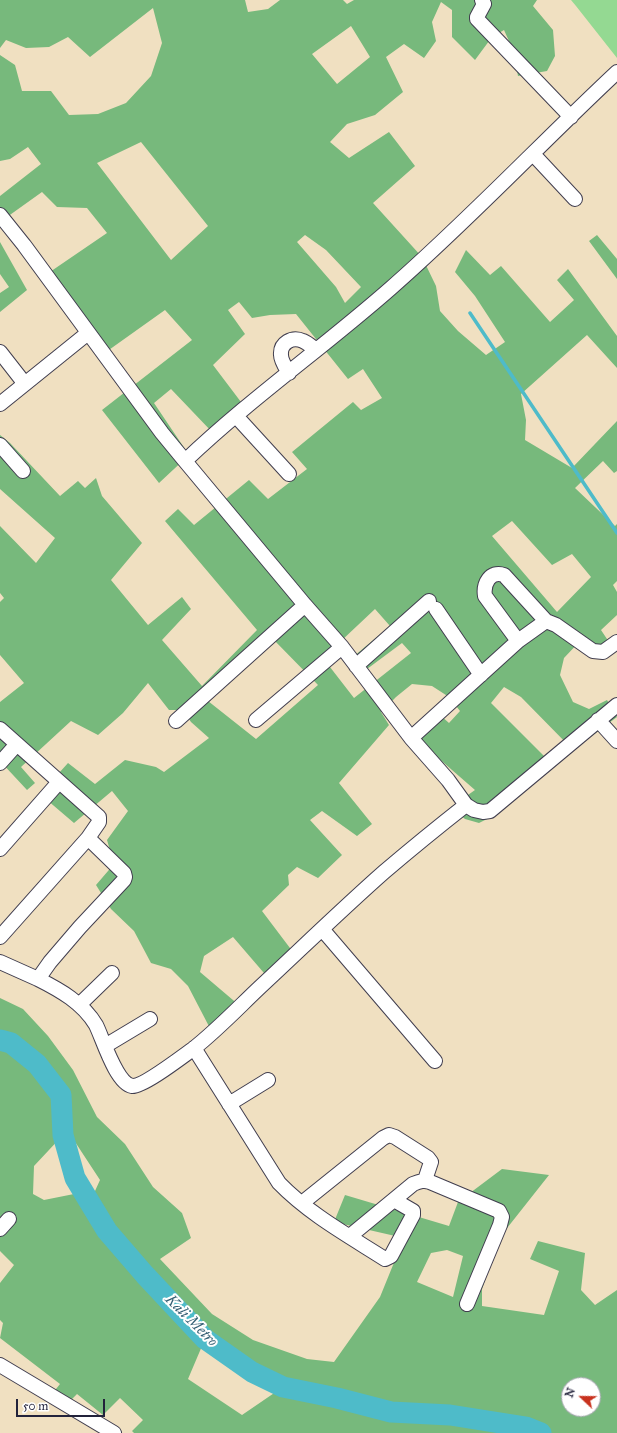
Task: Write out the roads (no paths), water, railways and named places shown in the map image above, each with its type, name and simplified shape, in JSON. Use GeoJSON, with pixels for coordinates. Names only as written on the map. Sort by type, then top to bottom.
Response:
{"type":"FeatureCollection","features":[{"type":"Feature","properties":{"kind":"street"},"geometry":{"type":"LineString","coordinates":[[482,0],[484,4],[476,18],[571,117]]}},
{"type":"Feature","properties":{"kind":"street"},"geometry":{"type":"LineString","coordinates":[[185,461],[236,416],[437,247],[617,72]]}},
{"type":"Feature","properties":{"kind":"street"},"geometry":{"type":"LineString","coordinates":[[533,154],[575,199]]}},
{"type":"Feature","properties":{"kind":"street"},"geometry":{"type":"LineString","coordinates":[[0,215],[24,245],[162,433],[304,605],[342,648],[411,738],[448,780],[466,805],[474,810],[483,812],[490,811],[617,705]]}},
{"type":"Feature","properties":{"kind":"street"},"geometry":{"type":"LineString","coordinates":[[0,404],[88,333]]}},
{"type":"Feature","properties":{"kind":"street"},"geometry":{"type":"LineString","coordinates":[[289,373],[281,356],[285,344],[290,340],[297,339],[304,341],[316,350]]}},
{"type":"Feature","properties":{"kind":"street"},"geometry":{"type":"LineString","coordinates":[[0,352],[26,384]]}},
{"type":"Feature","properties":{"kind":"street"},"geometry":{"type":"LineString","coordinates":[[236,416],[289,474]]}},
{"type":"Feature","properties":{"kind":"street"},"geometry":{"type":"LineString","coordinates":[[0,445],[23,471]]}},
{"type":"Feature","properties":{"kind":"street"},"geometry":{"type":"LineString","coordinates":[[518,641],[485,596],[484,590],[489,578],[492,575],[504,575],[546,621],[556,625],[593,651],[603,652],[617,642]]}},
{"type":"Feature","properties":{"kind":"street"},"geometry":{"type":"LineString","coordinates":[[176,721],[304,605]]}},
{"type":"Feature","properties":{"kind":"street"},"geometry":{"type":"LineString","coordinates":[[356,666],[433,605],[481,675]]}},
{"type":"Feature","properties":{"kind":"street"},"geometry":{"type":"LineString","coordinates":[[411,738],[518,641],[546,621]]}},
{"type":"Feature","properties":{"kind":"street"},"geometry":{"type":"LineString","coordinates":[[256,720],[342,648]]}},
{"type":"Feature","properties":{"kind":"street"},"geometry":{"type":"LineString","coordinates":[[598,720],[617,741]]}},
{"type":"Feature","properties":{"kind":"street"},"geometry":{"type":"LineString","coordinates":[[0,729],[99,817],[99,822],[88,838],[0,937]]}},
{"type":"Feature","properties":{"kind":"street"},"geometry":{"type":"LineString","coordinates":[[0,763],[17,744]]}},
{"type":"Feature","properties":{"kind":"street"},"geometry":{"type":"LineString","coordinates":[[0,849],[59,782]]}},
{"type":"Feature","properties":{"kind":"street"},"geometry":{"type":"LineString","coordinates":[[0,962],[59,990],[79,1005],[96,1025],[117,1074],[125,1082],[132,1086],[145,1083],[194,1048],[322,929],[421,841],[466,805]]}},
{"type":"Feature","properties":{"kind":"street"},"geometry":{"type":"LineString","coordinates":[[38,979],[50,962],[124,880],[124,872],[88,838]]}},
{"type":"Feature","properties":{"kind":"street"},"geometry":{"type":"LineString","coordinates":[[322,929],[435,1062]]}},
{"type":"Feature","properties":{"kind":"street"},"geometry":{"type":"LineString","coordinates":[[79,1005],[112,973]]}},
{"type":"Feature","properties":{"kind":"street"},"geometry":{"type":"LineString","coordinates":[[105,1046],[150,1019]]}},
{"type":"Feature","properties":{"kind":"street"},"geometry":{"type":"LineString","coordinates":[[194,1048],[279,1183],[302,1203],[385,1259],[388,1259],[391,1256],[413,1215],[413,1211],[394,1200]]}},
{"type":"Feature","properties":{"kind":"street"},"geometry":{"type":"LineString","coordinates":[[229,1104],[268,1080]]}},
{"type":"Feature","properties":{"kind":"street"},"geometry":{"type":"LineString","coordinates":[[302,1203],[383,1138],[389,1135],[428,1158],[431,1162],[431,1166],[425,1180]]}},
{"type":"Feature","properties":{"kind":"street"},"geometry":{"type":"LineString","coordinates":[[350,1236],[419,1181],[425,1180],[493,1209],[501,1214],[502,1217],[500,1225],[467,1304]]}},
{"type":"Feature","properties":{"kind":"street"},"geometry":{"type":"LineString","coordinates":[[0,1365],[108,1432]]}},
{"type":"Feature","properties":{"kind":"waterway"},"geometry":{"type":"LineString","coordinates":[[470,313],[617,533]]}},
{"type":"Feature","properties":{"kind":"waterway","name":"Kali Metro"},"geometry":{"type":"LineString","coordinates":[[0,1040],[11,1043],[37,1064],[61,1095],[63,1135],[75,1178],[107,1231],[145,1275],[205,1339],[252,1372],[283,1387],[337,1398],[391,1412],[450,1415],[526,1427],[541,1433]]}}]}
